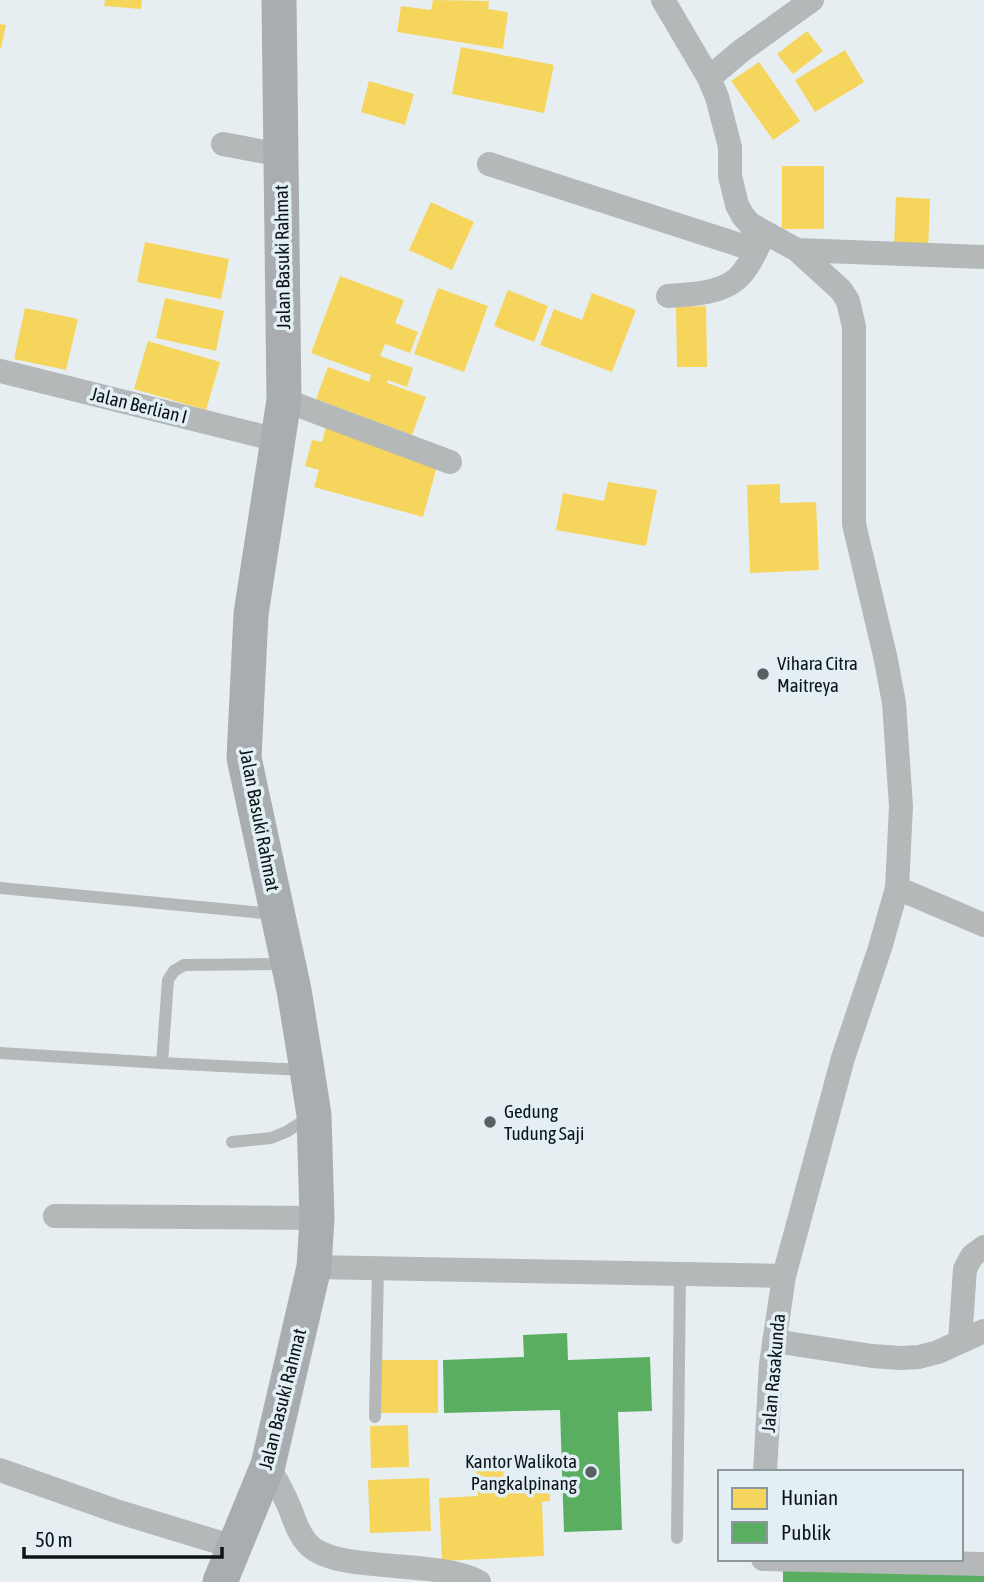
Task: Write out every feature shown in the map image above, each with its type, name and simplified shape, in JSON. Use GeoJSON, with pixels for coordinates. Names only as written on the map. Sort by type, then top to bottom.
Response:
{"type":"FeatureCollection","features":[{"type":"Feature","properties":{"kind":"street","name":"Jalan Basuki Rahmat"},"geometry":{"type":"LineString","coordinates":[[220,1582],[268,1465],[314,1267],[317,1218],[314,1115],[307,1070],[289,964],[244,758],[251,614],[284,400],[279,0]]}},
{"type":"Feature","properties":{"kind":"street"},"geometry":{"type":"LineString","coordinates":[[663,0],[714,90],[730,147],[730,176],[737,205],[760,242]]}},
{"type":"Feature","properties":{"kind":"street"},"geometry":{"type":"LineString","coordinates":[[709,78],[741,51],[812,0]]}},
{"type":"Feature","properties":{"kind":"street"},"geometry":{"type":"LineString","coordinates":[[223,144],[281,155]]}},
{"type":"Feature","properties":{"kind":"street"},"geometry":{"type":"LineString","coordinates":[[489,164],[760,242],[797,250],[984,257]]}},
{"type":"Feature","properties":{"kind":"street"},"geometry":{"type":"LineString","coordinates":[[668,296],[709,292],[733,283],[744,271],[760,242]]}},
{"type":"Feature","properties":{"kind":"street","name":"Jalan Rasakunda"},"geometry":{"type":"LineString","coordinates":[[765,1470],[771,1364],[784,1276],[843,1058],[897,888],[901,806],[894,703],[854,524],[854,327],[848,301],[841,290],[797,250]]}},
{"type":"Feature","properties":{"kind":"street","name":"Jalan Berlian I"},"geometry":{"type":"LineString","coordinates":[[0,371],[278,440]]}},
{"type":"Feature","properties":{"kind":"street"},"geometry":{"type":"LineString","coordinates":[[284,400],[450,462]]}},
{"type":"Feature","properties":{"kind":"street"},"geometry":{"type":"LineString","coordinates":[[897,888],[984,925]]}},
{"type":"Feature","properties":{"kind":"street"},"geometry":{"type":"LineString","coordinates":[[55,1216],[317,1218]]}},
{"type":"Feature","properties":{"kind":"street"},"geometry":{"type":"LineString","coordinates":[[960,1341],[965,1269],[972,1256],[984,1247]]}},
{"type":"Feature","properties":{"kind":"street"},"geometry":{"type":"LineString","coordinates":[[314,1267],[784,1276]]}},
{"type":"Feature","properties":{"kind":"street"},"geometry":{"type":"LineString","coordinates":[[774,1341],[901,1358],[938,1352],[984,1331]]}},
{"type":"Feature","properties":{"kind":"street"},"geometry":{"type":"LineString","coordinates":[[268,1465],[287,1500],[301,1535],[320,1553],[366,1564],[434,1569],[478,1582]]}},
{"type":"Feature","properties":{"kind":"street"},"geometry":{"type":"LineString","coordinates":[[0,1470],[119,1512],[234,1547]]}},
{"type":"Feature","properties":{"kind":"street"},"geometry":{"type":"LineString","coordinates":[[757,1582],[761,1561]]}},
{"type":"Feature","properties":{"kind":"street"},"geometry":{"type":"LineString","coordinates":[[850,1561],[984,1564]]}},
{"type":"Feature","properties":{"kind":"lane"},"geometry":{"type":"LineString","coordinates":[[0,888],[278,914]]}},
{"type":"Feature","properties":{"kind":"lane"},"geometry":{"type":"LineString","coordinates":[[162,1063],[169,980],[174,971],[184,965],[289,964]]}},
{"type":"Feature","properties":{"kind":"lane"},"geometry":{"type":"LineString","coordinates":[[0,1053],[307,1070]]}},
{"type":"Feature","properties":{"kind":"lane"},"geometry":{"type":"LineString","coordinates":[[232,1142],[271,1138],[314,1115]]}},
{"type":"Feature","properties":{"kind":"lane"},"geometry":{"type":"LineString","coordinates":[[375,1417],[378,1268]]}},
{"type":"Feature","properties":{"kind":"lane"},"geometry":{"type":"LineString","coordinates":[[677,1538],[680,1274]]}},
{"type":"Feature","properties":{"kind":"building: Hunian"},"geometry":{"type":"Polygon","coordinates":[[[105,0],[142,0],[141,9],[104,6],[105,0]]]}},
{"type":"Feature","properties":{"kind":"building: Hunian"},"geometry":{"type":"Polygon","coordinates":[[[433,0],[489,1],[488,9],[508,12],[503,49],[397,32],[401,6],[431,10],[433,0]]]}},
{"type":"Feature","properties":{"kind":"building: Hunian"},"geometry":{"type":"Polygon","coordinates":[[[0,24],[6,25],[1,48],[0,48],[0,24]]]}},
{"type":"Feature","properties":{"kind":"building: Hunian"},"geometry":{"type":"Polygon","coordinates":[[[807,31],[823,51],[793,74],[777,54],[807,31]]]}},
{"type":"Feature","properties":{"kind":"building: Hunian"},"geometry":{"type":"Polygon","coordinates":[[[461,47],[554,65],[544,113],[452,94],[461,47]]]}},
{"type":"Feature","properties":{"kind":"building: Hunian"},"geometry":{"type":"Polygon","coordinates":[[[845,50],[864,82],[815,112],[795,80],[845,50]]]}},
{"type":"Feature","properties":{"kind":"building: Hunian"},"geometry":{"type":"Polygon","coordinates":[[[759,62],[800,121],[773,140],[731,81],[759,62]]]}},
{"type":"Feature","properties":{"kind":"building: Hunian"},"geometry":{"type":"Polygon","coordinates":[[[369,81],[414,94],[405,125],[361,112],[369,81]]]}},
{"type":"Feature","properties":{"kind":"building: Hunian"},"geometry":{"type":"Polygon","coordinates":[[[782,166],[824,166],[824,229],[782,229],[782,166]]]}},
{"type":"Feature","properties":{"kind":"building: Hunian"},"geometry":{"type":"Polygon","coordinates":[[[896,197],[930,199],[928,249],[894,248],[896,197]]]}},
{"type":"Feature","properties":{"kind":"building: Hunian"},"geometry":{"type":"Polygon","coordinates":[[[431,202],[474,222],[452,270],[409,250],[431,202]]]}},
{"type":"Feature","properties":{"kind":"building: Hunian"},"geometry":{"type":"Polygon","coordinates":[[[145,242],[229,259],[221,299],[137,282],[145,242]]]}},
{"type":"Feature","properties":{"kind":"building: Hunian"},"geometry":{"type":"Polygon","coordinates":[[[340,276],[404,300],[395,323],[418,332],[410,353],[385,344],[380,356],[413,368],[407,387],[388,380],[387,383],[426,397],[412,435],[316,399],[328,367],[369,382],[371,375],[311,353],[340,276]]]}},
{"type":"Feature","properties":{"kind":"building: Hunian"},"geometry":{"type":"Polygon","coordinates":[[[438,288],[488,306],[464,372],[414,354],[438,288]]]}},
{"type":"Feature","properties":{"kind":"building: Hunian"},"geometry":{"type":"Polygon","coordinates":[[[508,290],[548,306],[534,342],[494,326],[508,290]]]}},
{"type":"Feature","properties":{"kind":"building: Hunian"},"geometry":{"type":"Polygon","coordinates":[[[592,293],[636,310],[612,372],[540,345],[554,309],[582,320],[592,293]]]}},
{"type":"Feature","properties":{"kind":"building: Hunian"},"geometry":{"type":"Polygon","coordinates":[[[165,298],[224,311],[216,351],[156,338],[165,298]]]}},
{"type":"Feature","properties":{"kind":"building: Hunian"},"geometry":{"type":"Polygon","coordinates":[[[706,306],[707,367],[677,367],[676,307],[706,306]]]}},
{"type":"Feature","properties":{"kind":"building: Hunian"},"geometry":{"type":"Polygon","coordinates":[[[25,308],[78,319],[66,370],[14,359],[25,308]]]}},
{"type":"Feature","properties":{"kind":"building: Hunian"},"geometry":{"type":"Polygon","coordinates":[[[148,341],[220,362],[206,410],[134,389],[148,341]]]}},
{"type":"Feature","properties":{"kind":"building: Hunian"},"geometry":{"type":"Polygon","coordinates":[[[326,427],[439,459],[423,517],[314,487],[319,470],[305,466],[312,440],[322,442],[326,427]]]}},
{"type":"Feature","properties":{"kind":"building: Hunian"},"geometry":{"type":"Polygon","coordinates":[[[608,482],[657,490],[646,546],[556,530],[563,493],[604,501],[608,482]]]}},
{"type":"Feature","properties":{"kind":"building: Hunian"},"geometry":{"type":"Polygon","coordinates":[[[780,484],[780,503],[816,502],[819,570],[750,573],[747,485],[780,484]]]}},
{"type":"Feature","properties":{"kind":"building: Hunian"},"geometry":{"type":"Polygon","coordinates":[[[379,1360],[438,1360],[438,1413],[379,1413],[379,1360]]]}},
{"type":"Feature","properties":{"kind":"building: Hunian"},"geometry":{"type":"Polygon","coordinates":[[[408,1425],[409,1467],[371,1468],[370,1426],[408,1425]]]}},
{"type":"Feature","properties":{"kind":"building: Hunian"},"geometry":{"type":"Polygon","coordinates":[[[503,1466],[504,1483],[549,1480],[550,1501],[542,1502],[544,1556],[442,1561],[439,1498],[478,1496],[476,1468],[503,1466]]]}},
{"type":"Feature","properties":{"kind":"building: Hunian"},"geometry":{"type":"Polygon","coordinates":[[[429,1478],[431,1531],[370,1533],[368,1480],[429,1478]]]}},
{"type":"Feature","properties":{"kind":"building: Publik","name":"Kantor Walikota Pangkalpinang"},"geometry":{"type":"Polygon","coordinates":[[[567,1333],[568,1360],[650,1357],[652,1411],[618,1412],[622,1530],[564,1532],[560,1410],[444,1413],[443,1360],[524,1357],[523,1335],[567,1333]]]}},
{"type":"Feature","properties":{"kind":"building: Publik"},"geometry":{"type":"Polygon","coordinates":[[[783,1570],[984,1575],[984,1582],[783,1582],[783,1570]]]}},
{"type":"Feature","properties":{"kind":"place","name":"Vihara Citra Maitreya"},"geometry":{"type":"Point","coordinates":[763,674]}},
{"type":"Feature","properties":{"kind":"place","name":"Gedung Tudung Saji"},"geometry":{"type":"Point","coordinates":[490,1122]}},
{"type":"Feature","properties":{"kind":"place","name":"Kantor Walikota Pangkalpinang"},"geometry":{"type":"Point","coordinates":[591,1472]}}]}
